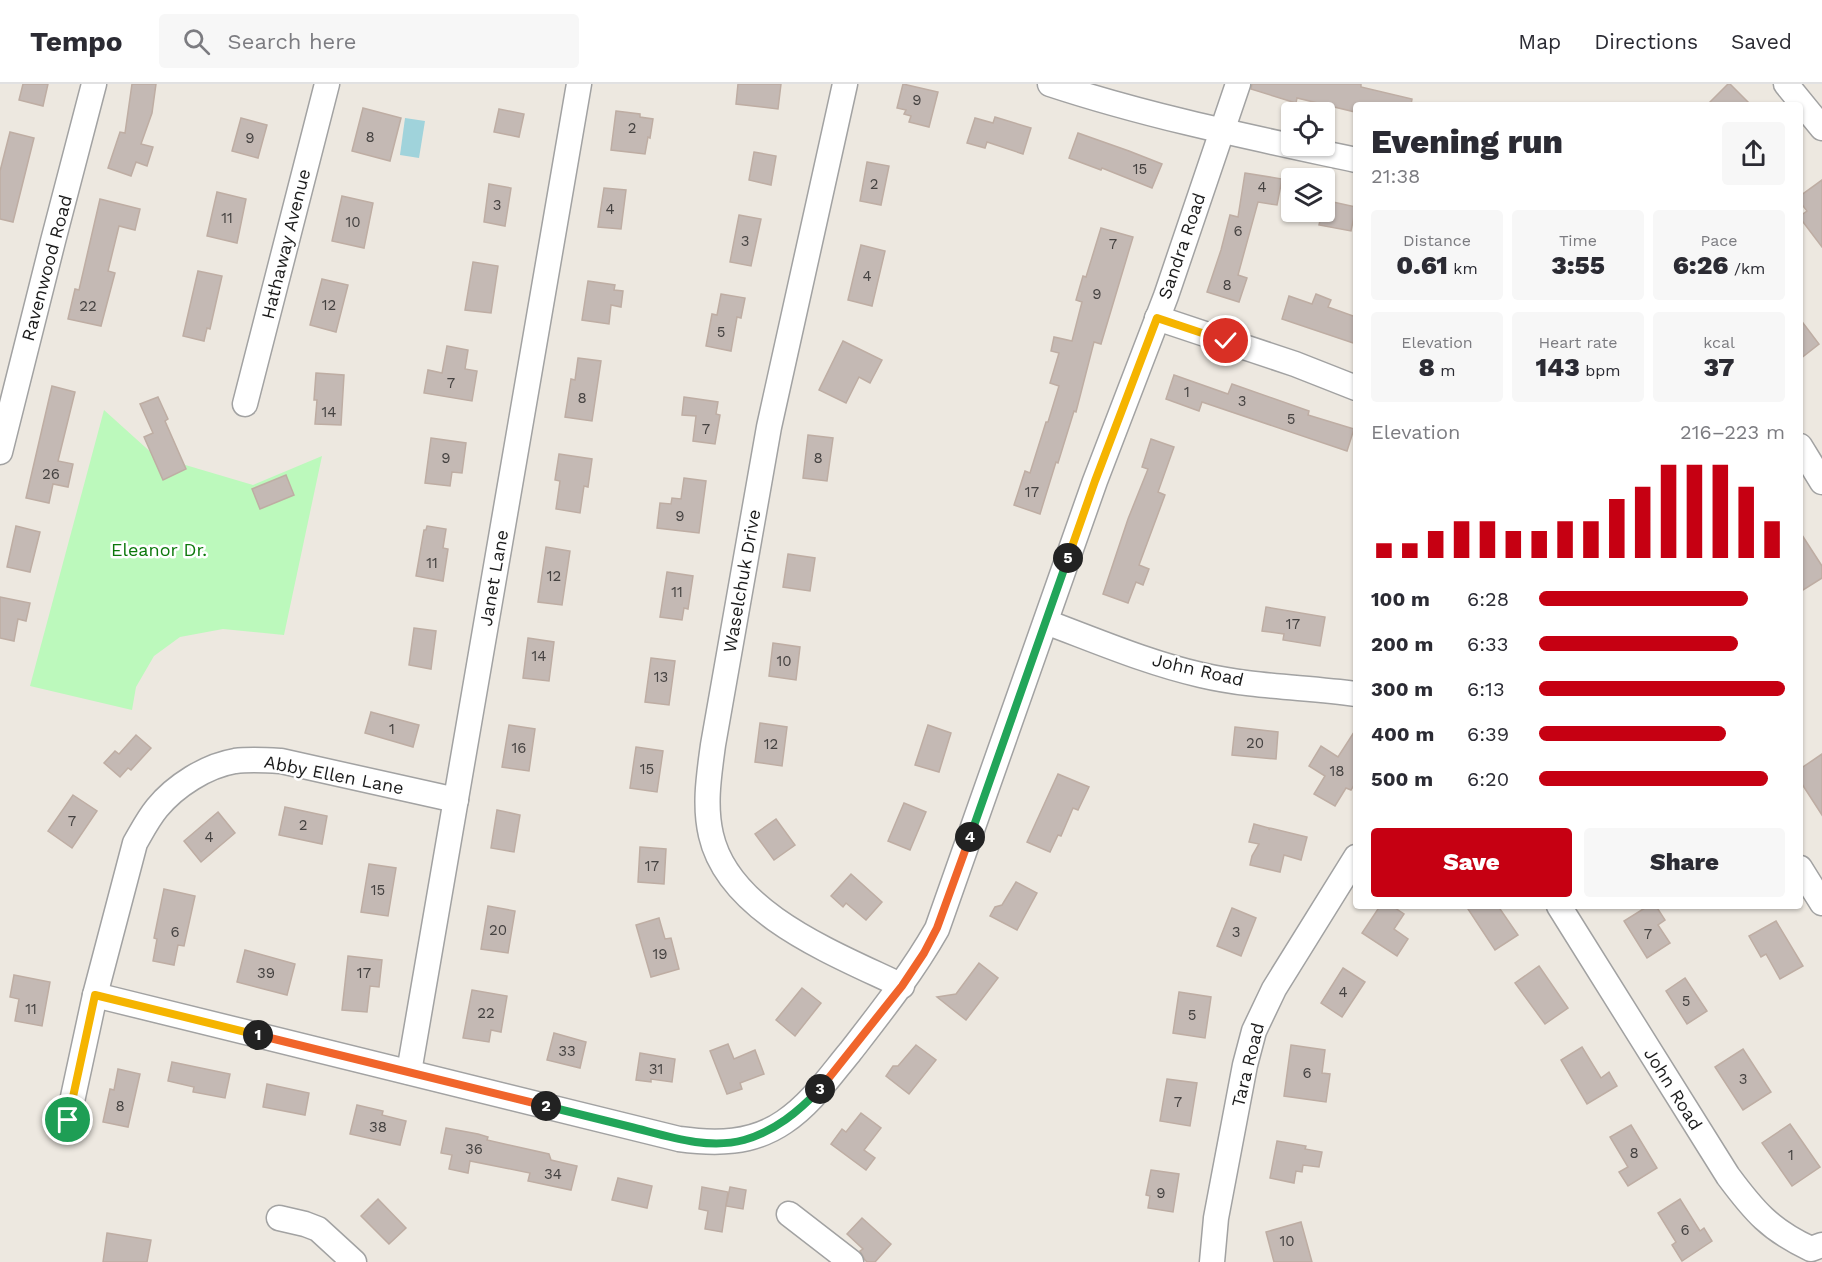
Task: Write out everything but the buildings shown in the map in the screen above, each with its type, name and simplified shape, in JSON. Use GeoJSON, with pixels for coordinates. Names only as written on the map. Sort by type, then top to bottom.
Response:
{"type":"FeatureCollection","features":[{"type":"Feature","properties":{"kind":"street","name":"Ravenwood Road"},"geometry":{"type":"LineString","coordinates":[[0,452],[94,84]]}},
{"type":"Feature","properties":{"kind":"street","name":"Hathaway Avenue"},"geometry":{"type":"LineString","coordinates":[[245,404],[327,84]]}},
{"type":"Feature","properties":{"kind":"street","name":"Janet Lane"},"geometry":{"type":"LineString","coordinates":[[409,1072],[579,84]]}},
{"type":"Feature","properties":{"kind":"street","name":"Waselchuk Drive"},"geometry":{"type":"LineString","coordinates":[[845,84],[769,427],[713,745],[708,789],[708,816],[711,837],[719,858],[745,895],[766,913],[805,939],[902,986]]}},
{"type":"Feature","properties":{"kind":"street"},"geometry":{"type":"LineString","coordinates":[[1050,84],[1083,95],[1222,131],[1353,158]]}},
{"type":"Feature","properties":{"kind":"street","name":"Sandra Road"},"geometry":{"type":"LineString","coordinates":[[95,995],[679,1139],[723,1143],[744,1140],[784,1122],[821,1088],[902,986],[937,928],[1095,481],[1157,318],[1238,84]]}},
{"type":"Feature","properties":{"kind":"street"},"geometry":{"type":"LineString","coordinates":[[1786,84],[1801,102]]}},
{"type":"Feature","properties":{"kind":"street"},"geometry":{"type":"LineString","coordinates":[[1803,104],[1821,125]]}},
{"type":"Feature","properties":{"kind":"street"},"geometry":{"type":"LineString","coordinates":[[1157,318],[1295,364],[1353,387]]}},
{"type":"Feature","properties":{"kind":"street"},"geometry":{"type":"LineString","coordinates":[[1803,451],[1822,482]]}},
{"type":"Feature","properties":{"kind":"street","name":"John Road"},"geometry":{"type":"LineString","coordinates":[[1046,622],[1147,659],[1201,675],[1234,681],[1353,694]]}},
{"type":"Feature","properties":{"kind":"street","name":"Abby Ellen Lane"},"geometry":{"type":"LineString","coordinates":[[68,1120],[95,995],[135,843],[146,823],[172,793],[211,768],[232,761],[254,759],[281,761],[456,800]]}},
{"type":"Feature","properties":{"kind":"street","name":"Tara Road"},"geometry":{"type":"LineString","coordinates":[[1212,1262],[1216,1218],[1245,1065],[1254,1031],[1274,990],[1353,862]]}},
{"type":"Feature","properties":{"kind":"street"},"geometry":{"type":"LineString","coordinates":[[1803,873],[1822,903]]}},
{"type":"Feature","properties":{"kind":"street","name":"John Road"},"geometry":{"type":"LineString","coordinates":[[1561,909],[1728,1176],[1763,1219],[1794,1241],[1817,1247]]}},
{"type":"Feature","properties":{"kind":"street"},"geometry":{"type":"LineString","coordinates":[[789,1214],[851,1262]]}},
{"type":"Feature","properties":{"kind":"street"},"geometry":{"type":"LineString","coordinates":[[279,1218],[318,1229],[354,1262]]}},
{"type":"Feature","properties":{"kind":"green space","name":"Eleanor Dr."},"geometry":{"type":"Polygon","coordinates":[[[104,410],[155,456],[253,485],[322,456],[284,635],[223,629],[180,637],[154,656],[136,687],[132,710],[30,686],[104,410]]]}},
{"type":"Feature","properties":{"kind":"water"},"geometry":{"type":"Polygon","coordinates":[[[405,118],[425,121],[419,158],[400,155],[405,118]]]}},
{"type":"Feature","properties":{"kind":"route"},"geometry":{"type":"LineString","coordinates":[[68,1120],[95,995],[679,1139],[723,1143],[744,1140],[784,1122],[821,1088],[902,986],[937,928],[1095,481],[1157,318],[1226,341]]}}]}
